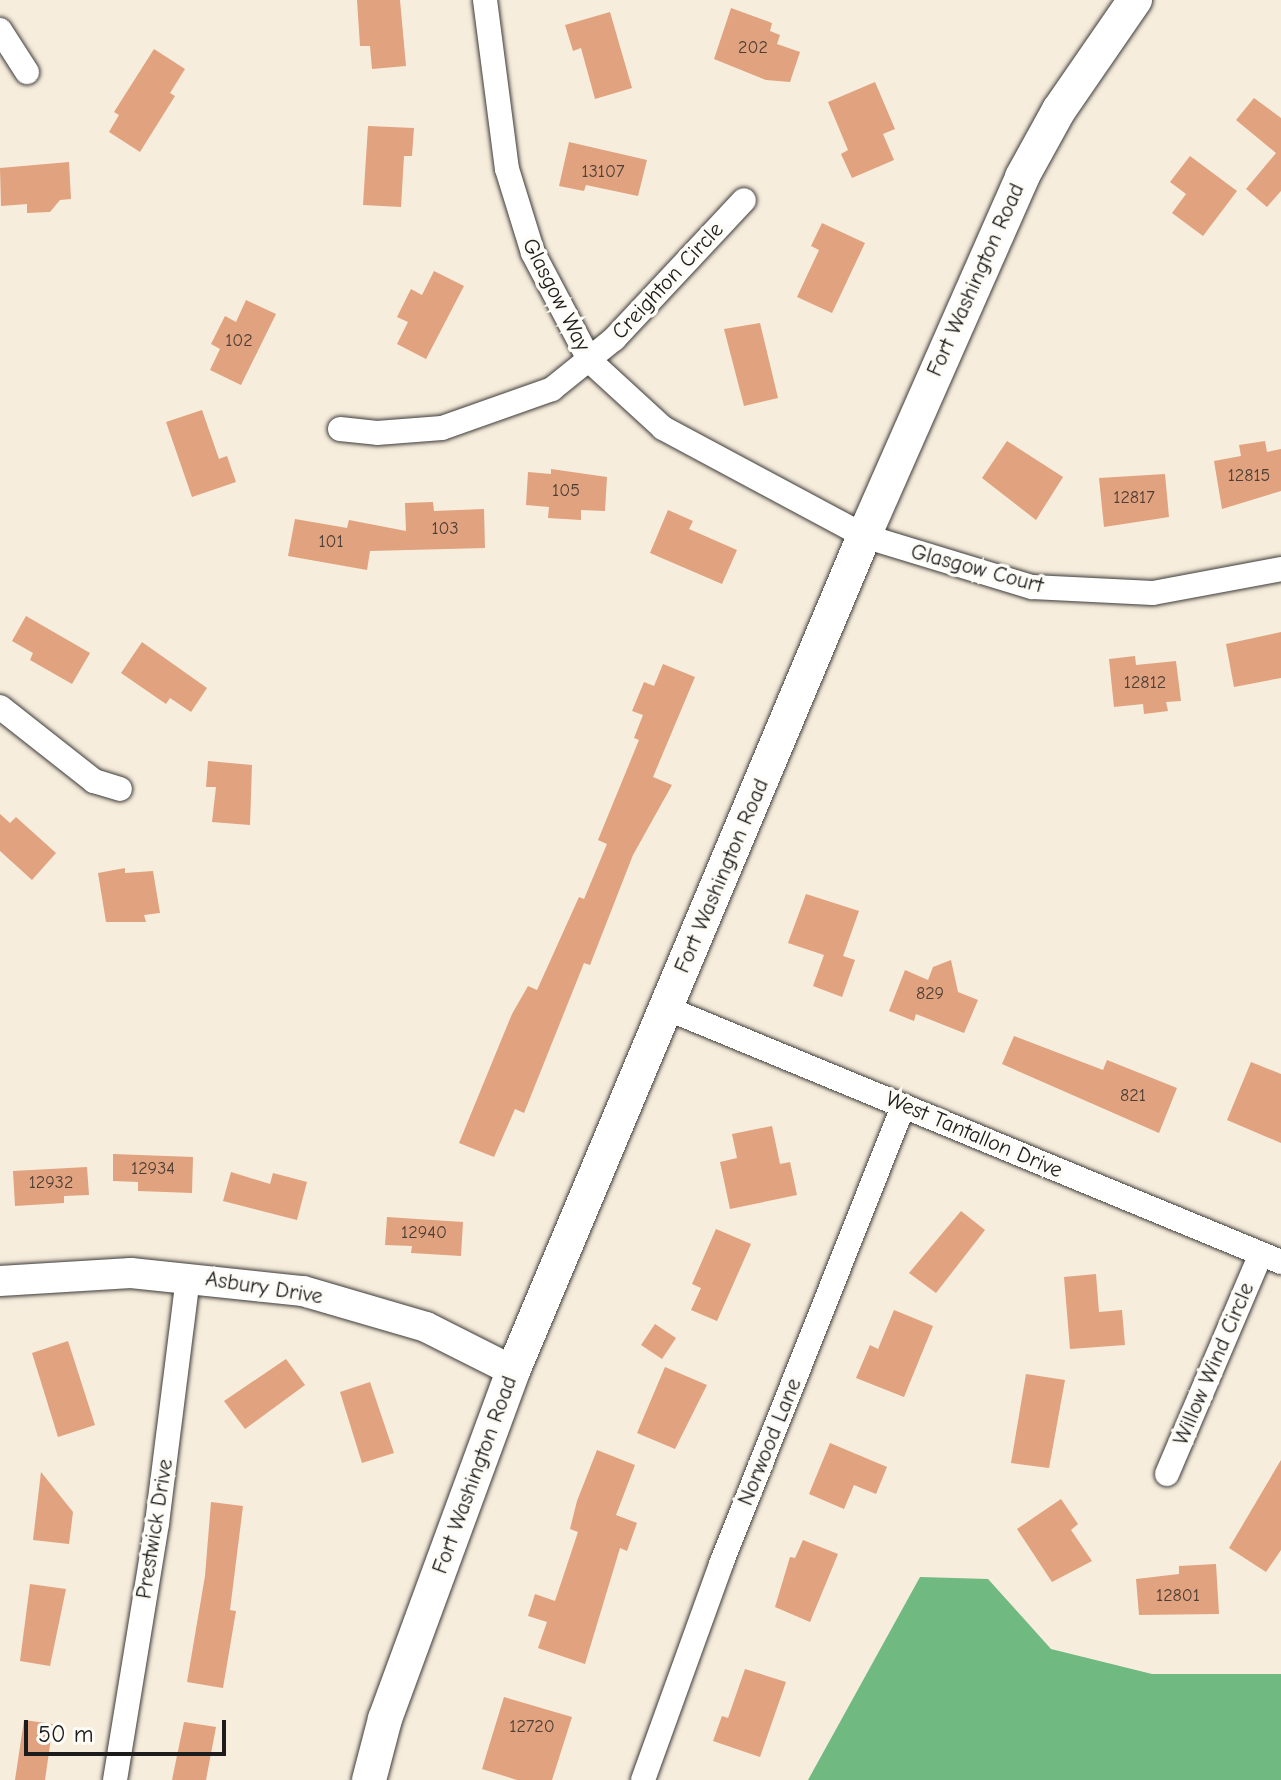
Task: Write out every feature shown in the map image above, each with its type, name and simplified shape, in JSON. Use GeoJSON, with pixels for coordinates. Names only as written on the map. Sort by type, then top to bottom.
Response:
{"type":"FeatureCollection","features":[{"type":"Feature","properties":{"kind":"main road","name":"Fort Washington Road"},"geometry":{"type":"LineString","coordinates":[[369,1780],[385,1719],[513,1371],[864,536],[1022,177],[1059,110],[1135,0]]}},
{"type":"Feature","properties":{"kind":"street","name":"Glasgow Way"},"geometry":{"type":"LineString","coordinates":[[485,0],[515,208],[551,292],[590,361],[629,401],[698,450],[864,536]]}},
{"type":"Feature","properties":{"kind":"street"},"geometry":{"type":"LineString","coordinates":[[0,30],[27,72]]}},
{"type":"Feature","properties":{"kind":"street","name":"Creighton Circle"},"geometry":{"type":"LineString","coordinates":[[340,429],[406,432],[473,421],[552,389],[590,361],[744,200]]}},
{"type":"Feature","properties":{"kind":"street","name":"Glasgow Court"},"geometry":{"type":"LineString","coordinates":[[864,536],[1032,587],[1079,592],[1153,593],[1281,569]]}},
{"type":"Feature","properties":{"kind":"street"},"geometry":{"type":"LineString","coordinates":[[0,707],[94,781],[120,789]]}},
{"type":"Feature","properties":{"kind":"street","name":"West Tantallon Drive"},"geometry":{"type":"LineString","coordinates":[[666,1008],[1271,1258]]}},
{"type":"Feature","properties":{"kind":"street","name":"Norwood Lane"},"geometry":{"type":"LineString","coordinates":[[643,1780],[721,1564],[903,1106]]}},
{"type":"Feature","properties":{"kind":"street","name":"Willow Wind Circle"},"geometry":{"type":"LineString","coordinates":[[1167,1474],[1271,1258]]}},
{"type":"Feature","properties":{"kind":"street","name":"Asbury Drive"},"geometry":{"type":"LineString","coordinates":[[0,1281],[65,1274],[188,1277],[303,1291],[426,1327],[513,1371]]}},
{"type":"Feature","properties":{"kind":"street","name":"Prestwick Drive"},"geometry":{"type":"LineString","coordinates":[[115,1780],[157,1523],[188,1277]]}},
{"type":"Feature","properties":{"kind":"green space"},"geometry":{"type":"Polygon","coordinates":[[[920,1577],[988,1579],[1051,1649],[1152,1674],[1281,1674],[1281,1780],[808,1780],[920,1577]]]}},
{"type":"Feature","properties":{"kind":"building"},"geometry":{"type":"Polygon","coordinates":[[[357,0],[400,0],[406,66],[372,69],[370,46],[360,46],[357,0]]]}},
{"type":"Feature","properties":{"kind":"building"},"geometry":{"type":"Polygon","coordinates":[[[731,8],[772,23],[770,31],[780,35],[777,44],[800,52],[790,82],[766,80],[714,59],[731,8]]]}},
{"type":"Feature","properties":{"kind":"building"},"geometry":{"type":"Polygon","coordinates":[[[610,12],[632,88],[595,99],[581,48],[573,51],[565,25],[610,12]]]}},
{"type":"Feature","properties":{"kind":"building"},"geometry":{"type":"Polygon","coordinates":[[[154,49],[185,69],[170,93],[175,96],[140,152],[109,132],[119,115],[114,112],[154,49]]]}},
{"type":"Feature","properties":{"kind":"building"},"geometry":{"type":"Polygon","coordinates":[[[875,82],[895,129],[883,134],[894,160],[852,178],[841,154],[848,150],[828,102],[875,82]]]}},
{"type":"Feature","properties":{"kind":"building"},"geometry":{"type":"Polygon","coordinates":[[[1254,98],[1281,118],[1281,191],[1267,207],[1246,189],[1276,153],[1236,120],[1254,98]]]}},
{"type":"Feature","properties":{"kind":"building"},"geometry":{"type":"Polygon","coordinates":[[[368,126],[414,128],[412,156],[404,156],[401,207],[363,205],[368,126]]]}},
{"type":"Feature","properties":{"kind":"building"},"geometry":{"type":"Polygon","coordinates":[[[569,142],[647,160],[638,196],[586,185],[584,191],[559,186],[569,142]]]}},
{"type":"Feature","properties":{"kind":"building"},"geometry":{"type":"Polygon","coordinates":[[[1190,156],[1237,191],[1203,236],[1172,213],[1186,194],[1170,182],[1190,156]]]}},
{"type":"Feature","properties":{"kind":"building"},"geometry":{"type":"Polygon","coordinates":[[[69,162],[71,199],[60,200],[50,212],[27,213],[27,204],[1,206],[0,168],[69,162]]]}},
{"type":"Feature","properties":{"kind":"building"},"geometry":{"type":"Polygon","coordinates":[[[822,223],[865,243],[832,313],[797,297],[819,250],[811,246],[822,223]]]}},
{"type":"Feature","properties":{"kind":"building"},"geometry":{"type":"Polygon","coordinates":[[[434,271],[464,286],[426,359],[397,344],[408,322],[397,317],[411,289],[422,295],[434,271]]]}},
{"type":"Feature","properties":{"kind":"building"},"geometry":{"type":"Polygon","coordinates":[[[246,300],[276,314],[241,385],[210,370],[220,349],[211,344],[225,316],[236,322],[246,300]]]}},
{"type":"Feature","properties":{"kind":"building"},"geometry":{"type":"Polygon","coordinates":[[[760,323],[778,398],[744,406],[724,329],[760,323]]]}},
{"type":"Feature","properties":{"kind":"building"},"geometry":{"type":"Polygon","coordinates":[[[202,410],[219,459],[227,456],[236,482],[192,497],[166,422],[202,410]]]}},
{"type":"Feature","properties":{"kind":"building"},"geometry":{"type":"Polygon","coordinates":[[[1007,441],[1063,477],[1036,520],[982,478],[1007,441]]]}},
{"type":"Feature","properties":{"kind":"building"},"geometry":{"type":"Polygon","coordinates":[[[1265,441],[1267,452],[1281,449],[1281,491],[1222,509],[1214,461],[1241,456],[1239,445],[1265,441]]]}},
{"type":"Feature","properties":{"kind":"building"},"geometry":{"type":"Polygon","coordinates":[[[551,469],[607,477],[605,511],[581,510],[581,520],[548,518],[549,507],[526,505],[528,472],[551,474],[551,469]]]}},
{"type":"Feature","properties":{"kind":"building"},"geometry":{"type":"Polygon","coordinates":[[[1165,474],[1169,517],[1104,527],[1099,478],[1165,474]]]}},
{"type":"Feature","properties":{"kind":"building"},"geometry":{"type":"Polygon","coordinates":[[[433,502],[434,511],[484,509],[485,548],[370,551],[367,570],[288,556],[295,519],[347,528],[349,520],[406,531],[405,503],[433,502]]]}},
{"type":"Feature","properties":{"kind":"building"},"geometry":{"type":"Polygon","coordinates":[[[668,510],[693,521],[689,529],[737,550],[722,584],[650,553],[668,510]]]}},
{"type":"Feature","properties":{"kind":"building"},"geometry":{"type":"Polygon","coordinates":[[[26,616],[90,653],[72,684],[30,660],[33,653],[12,641],[26,616]]]}},
{"type":"Feature","properties":{"kind":"building"},"geometry":{"type":"Polygon","coordinates":[[[1281,632],[1281,678],[1234,687],[1226,644],[1281,632]]]}},
{"type":"Feature","properties":{"kind":"building"},"geometry":{"type":"Polygon","coordinates":[[[142,642],[207,688],[191,712],[170,698],[166,704],[121,673],[142,642]]]}},
{"type":"Feature","properties":{"kind":"building"},"geometry":{"type":"Polygon","coordinates":[[[1135,656],[1136,665],[1176,661],[1181,701],[1166,702],[1168,711],[1144,714],[1143,704],[1114,707],[1109,659],[1135,656]]]}},
{"type":"Feature","properties":{"kind":"building"},"geometry":{"type":"Polygon","coordinates":[[[663,664],[695,677],[653,777],[672,785],[633,855],[590,965],[584,963],[524,1113],[515,1109],[494,1157],[459,1143],[512,1014],[528,986],[537,990],[579,897],[584,899],[607,844],[598,840],[639,740],[634,738],[643,715],[632,711],[644,682],[654,686],[663,664]]]}},
{"type":"Feature","properties":{"kind":"building"},"geometry":{"type":"Polygon","coordinates":[[[208,761],[252,765],[250,825],[212,822],[216,787],[206,787],[208,761]]]}},
{"type":"Feature","properties":{"kind":"building"},"geometry":{"type":"Polygon","coordinates":[[[0,814],[10,823],[16,817],[56,853],[32,880],[0,851],[0,814]]]}},
{"type":"Feature","properties":{"kind":"building"},"geometry":{"type":"Polygon","coordinates":[[[125,868],[125,873],[153,871],[160,913],[144,915],[146,922],[106,922],[98,873],[125,868]]]}},
{"type":"Feature","properties":{"kind":"building"},"geometry":{"type":"Polygon","coordinates":[[[806,894],[859,911],[843,956],[855,960],[842,997],[813,986],[824,955],[788,943],[806,894]]]}},
{"type":"Feature","properties":{"kind":"building"},"geometry":{"type":"Polygon","coordinates":[[[951,960],[958,992],[978,1000],[964,1033],[916,1014],[914,1021],[889,1011],[905,970],[928,980],[933,967],[951,960]]]}},
{"type":"Feature","properties":{"kind":"building"},"geometry":{"type":"Polygon","coordinates":[[[1014,1036],[1103,1070],[1107,1060],[1177,1088],[1159,1133],[1002,1064],[1014,1036]]]}},
{"type":"Feature","properties":{"kind":"building"},"geometry":{"type":"Polygon","coordinates":[[[1251,1062],[1281,1074],[1281,1143],[1227,1120],[1251,1062]]]}},
{"type":"Feature","properties":{"kind":"building"},"geometry":{"type":"Polygon","coordinates":[[[772,1126],[780,1164],[790,1162],[797,1195],[730,1209],[720,1162],[737,1158],[732,1134],[772,1126]]]}},
{"type":"Feature","properties":{"kind":"building"},"geometry":{"type":"Polygon","coordinates":[[[113,1154],[193,1157],[192,1193],[138,1191],[138,1182],[113,1181],[113,1154]]]}},
{"type":"Feature","properties":{"kind":"building"},"geometry":{"type":"Polygon","coordinates":[[[87,1167],[89,1195],[64,1196],[64,1203],[15,1206],[13,1171],[87,1167]]]}},
{"type":"Feature","properties":{"kind":"building"},"geometry":{"type":"Polygon","coordinates":[[[231,1172],[270,1184],[273,1173],[307,1182],[297,1220],[223,1201],[231,1172]]]}},
{"type":"Feature","properties":{"kind":"building"},"geometry":{"type":"Polygon","coordinates":[[[961,1211],[985,1230],[936,1293],[909,1273],[961,1211]]]}},
{"type":"Feature","properties":{"kind":"building"},"geometry":{"type":"Polygon","coordinates":[[[387,1217],[463,1222],[461,1256],[411,1253],[412,1246],[385,1245],[387,1217]]]}},
{"type":"Feature","properties":{"kind":"building"},"geometry":{"type":"Polygon","coordinates":[[[716,1229],[751,1244],[717,1321],[691,1310],[701,1288],[692,1284],[716,1229]]]}},
{"type":"Feature","properties":{"kind":"building"},"geometry":{"type":"Polygon","coordinates":[[[1096,1274],[1099,1312],[1122,1310],[1125,1345],[1070,1349],[1064,1277],[1096,1274]]]}},
{"type":"Feature","properties":{"kind":"building"},"geometry":{"type":"Polygon","coordinates":[[[894,1310],[933,1326],[904,1397],[856,1378],[870,1345],[878,1349],[894,1310]]]}},
{"type":"Feature","properties":{"kind":"building"},"geometry":{"type":"Polygon","coordinates":[[[655,1324],[676,1338],[662,1359],[641,1345],[655,1324]]]}},
{"type":"Feature","properties":{"kind":"building"},"geometry":{"type":"Polygon","coordinates":[[[68,1341],[95,1425],[58,1437],[32,1353],[68,1341]]]}},
{"type":"Feature","properties":{"kind":"building"},"geometry":{"type":"Polygon","coordinates":[[[286,1359],[305,1385],[245,1429],[224,1401],[286,1359]]]}},
{"type":"Feature","properties":{"kind":"building"},"geometry":{"type":"Polygon","coordinates":[[[665,1367],[707,1385],[675,1449],[637,1433],[665,1367]]]}},
{"type":"Feature","properties":{"kind":"building"},"geometry":{"type":"Polygon","coordinates":[[[1026,1374],[1065,1380],[1049,1468],[1011,1463],[1026,1374]]]}},
{"type":"Feature","properties":{"kind":"building"},"geometry":{"type":"Polygon","coordinates":[[[370,1382],[394,1453],[362,1463],[340,1392],[370,1382]]]}},
{"type":"Feature","properties":{"kind":"building"},"geometry":{"type":"Polygon","coordinates":[[[830,1443],[887,1467],[876,1494],[854,1485],[844,1509],[809,1494],[830,1443]]]}},
{"type":"Feature","properties":{"kind":"building"},"geometry":{"type":"Polygon","coordinates":[[[597,1450],[635,1465],[616,1515],[637,1523],[627,1551],[620,1548],[585,1664],[538,1648],[547,1622],[528,1616],[535,1594],[555,1601],[578,1532],[570,1529],[577,1501],[597,1450]]]}},
{"type":"Feature","properties":{"kind":"building"},"geometry":{"type":"Polygon","coordinates":[[[1281,1460],[1281,1550],[1266,1572],[1229,1548],[1281,1460]]]}},
{"type":"Feature","properties":{"kind":"building"},"geometry":{"type":"Polygon","coordinates":[[[41,1472],[73,1512],[69,1544],[33,1540],[41,1472]]]}},
{"type":"Feature","properties":{"kind":"building"},"geometry":{"type":"Polygon","coordinates":[[[1061,1499],[1078,1524],[1071,1530],[1092,1561],[1052,1582],[1017,1529],[1061,1499]]]}},
{"type":"Feature","properties":{"kind":"building"},"geometry":{"type":"Polygon","coordinates":[[[211,1502],[243,1506],[230,1610],[236,1611],[223,1688],[187,1682],[205,1576],[211,1502]]]}},
{"type":"Feature","properties":{"kind":"building"},"geometry":{"type":"Polygon","coordinates":[[[803,1540],[838,1554],[810,1622],[775,1607],[790,1557],[795,1558],[803,1540]]]}},
{"type":"Feature","properties":{"kind":"building"},"geometry":{"type":"Polygon","coordinates":[[[1216,1564],[1219,1614],[1139,1615],[1136,1579],[1179,1574],[1179,1566],[1216,1564]]]}},
{"type":"Feature","properties":{"kind":"building"},"geometry":{"type":"Polygon","coordinates":[[[30,1584],[66,1589],[50,1666],[20,1661],[30,1584]]]}},
{"type":"Feature","properties":{"kind":"building"},"geometry":{"type":"Polygon","coordinates":[[[745,1669],[786,1682],[760,1757],[713,1741],[722,1716],[728,1718],[745,1669]]]}},
{"type":"Feature","properties":{"kind":"building"},"geometry":{"type":"Polygon","coordinates":[[[504,1697],[572,1717],[552,1780],[517,1780],[482,1769],[504,1697]]]}},
{"type":"Feature","properties":{"kind":"building"},"geometry":{"type":"Polygon","coordinates":[[[24,1720],[53,1724],[45,1780],[15,1780],[24,1720]]]}},
{"type":"Feature","properties":{"kind":"building"},"geometry":{"type":"Polygon","coordinates":[[[184,1722],[216,1727],[206,1780],[172,1780],[184,1722]]]}}]}
